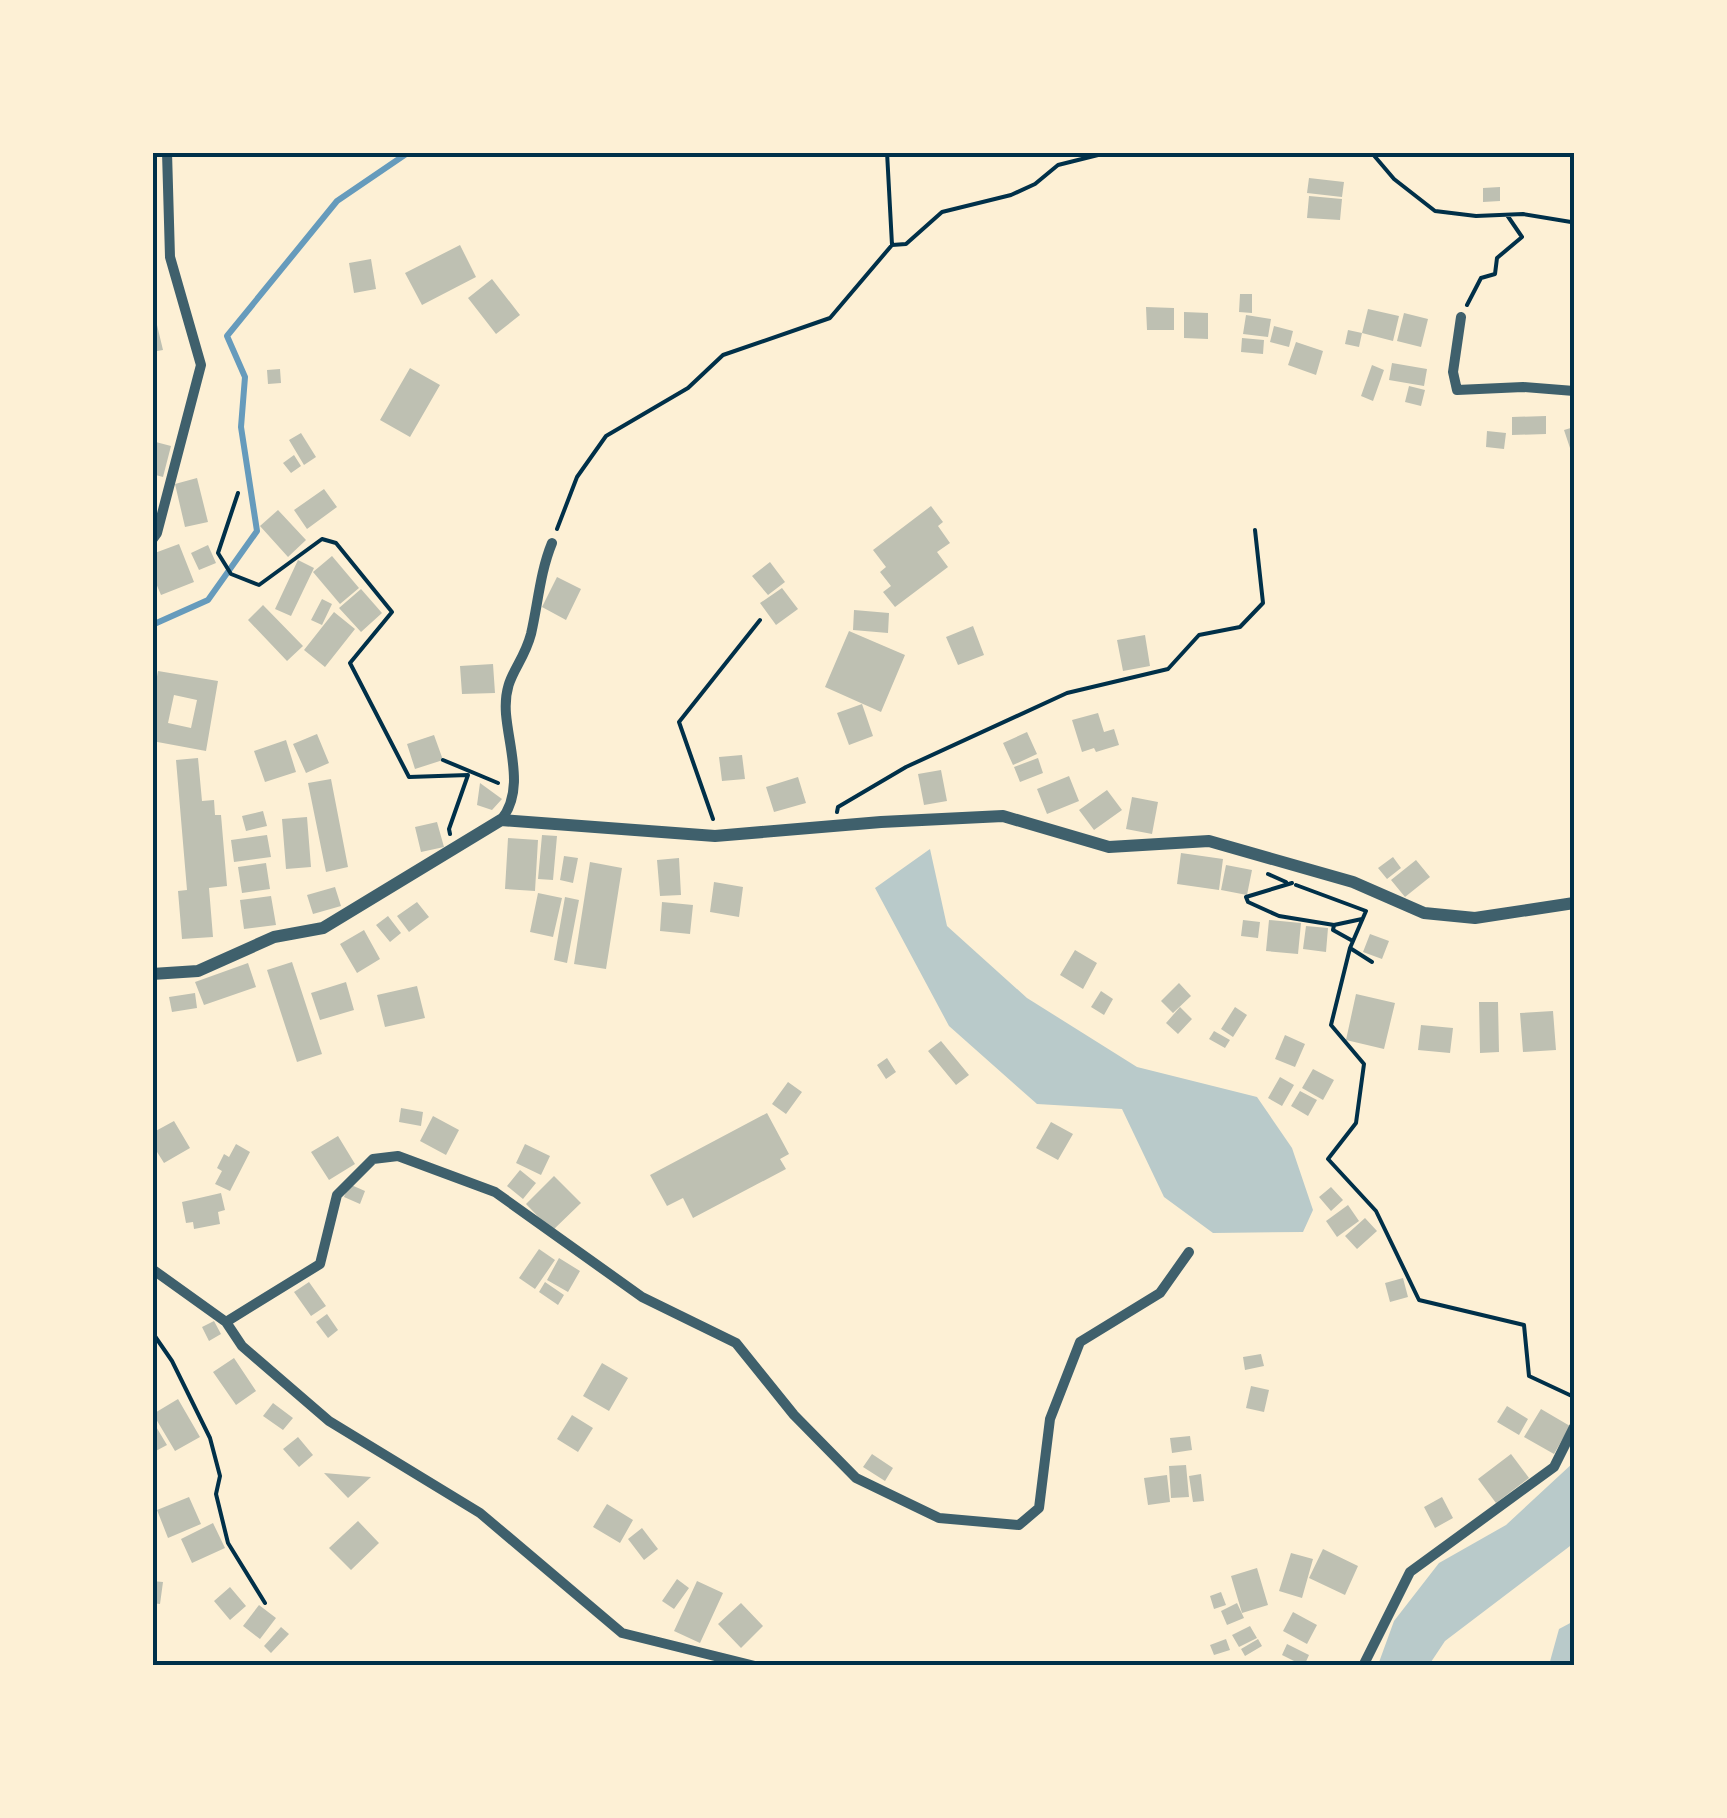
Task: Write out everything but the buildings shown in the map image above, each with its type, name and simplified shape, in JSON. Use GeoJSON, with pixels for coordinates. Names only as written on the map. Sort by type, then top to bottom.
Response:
{"type":"FeatureCollection","features":[{"type":"Feature","properties":{"kind":"street"},"geometry":{"type":"LineString","coordinates":[[152,540],[201,365],[170,257],[167,152]]}},
{"type":"Feature","properties":{"kind":"street"},"geometry":{"type":"LineString","coordinates":[[1460,317],[1453,372],[1456,390],[1523,386],[1574,392]]}},
{"type":"Feature","properties":{"kind":"street"},"geometry":{"type":"LineString","coordinates":[[152,974],[198,972],[274,937],[323,928],[500,820],[512,798],[505,688],[530,639],[545,560],[552,543]]}},
{"type":"Feature","properties":{"kind":"street"},"geometry":{"type":"LineString","coordinates":[[500,820],[702,836],[1003,816],[1109,847],[1209,841],[1353,882],[1424,913],[1476,918],[1574,904]]}},
{"type":"Feature","properties":{"kind":"street"},"geometry":{"type":"LineString","coordinates":[[226,1322],[320,1264],[337,1195],[374,1159],[398,1156],[495,1192],[642,1298],[736,1343],[794,1415],[856,1478],[938,1518],[1020,1525],[1038,1508],[1050,1419],[1080,1342],[1160,1293],[1190,1252]]}},
{"type":"Feature","properties":{"kind":"street"},"geometry":{"type":"LineString","coordinates":[[152,1268],[226,1322],[242,1346],[329,1421],[480,1513],[622,1633],[755,1666]]}},
{"type":"Feature","properties":{"kind":"street"},"geometry":{"type":"LineString","coordinates":[[1363,1666],[1410,1572],[1554,1468],[1574,1427]]}},
{"type":"Feature","properties":{"kind":"path"},"geometry":{"type":"LineString","coordinates":[[552,543],[576,477],[606,436],[688,388],[723,355],[830,318],[892,245],[886,152]]}},
{"type":"Feature","properties":{"kind":"path"},"geometry":{"type":"LineString","coordinates":[[892,245],[906,244],[942,212],[1011,196],[1036,184],[1058,166],[1110,152]]}},
{"type":"Feature","properties":{"kind":"path"},"geometry":{"type":"LineString","coordinates":[[1371,152],[1394,178],[1435,211],[1571,222]]}},
{"type":"Feature","properties":{"kind":"path"},"geometry":{"type":"LineString","coordinates":[[1460,317],[1481,278],[1495,274],[1496,258],[1522,237],[1507,214]]}},
{"type":"Feature","properties":{"kind":"path"},"geometry":{"type":"LineString","coordinates":[[238,493],[218,554],[231,574],[258,585],[322,539],[336,543],[392,612],[350,663],[408,776],[468,775],[449,829],[454,848]]}},
{"type":"Feature","properties":{"kind":"path"},"geometry":{"type":"LineString","coordinates":[[833,826],[838,807],[906,767],[1067,693],[1168,669],[1200,635],[1240,627],[1263,603],[1256,530]]}},
{"type":"Feature","properties":{"kind":"path"},"geometry":{"type":"LineString","coordinates":[[702,836],[714,817],[679,722],[760,620]]}},
{"type":"Feature","properties":{"kind":"path"},"geometry":{"type":"LineString","coordinates":[[442,760],[502,785],[512,798]]}},
{"type":"Feature","properties":{"kind":"path"},"geometry":{"type":"LineString","coordinates":[[1262,856],[1259,865],[1272,878],[1366,911]]}},
{"type":"Feature","properties":{"kind":"path"},"geometry":{"type":"LineString","coordinates":[[1292,883],[1246,896],[1248,902],[1278,916],[1334,925],[1362,920]]}},
{"type":"Feature","properties":{"kind":"path"},"geometry":{"type":"LineString","coordinates":[[1374,892],[1350,948],[1331,1025],[1364,1064],[1356,1123],[1328,1159],[1376,1211],[1419,1300],[1524,1325],[1529,1376],[1574,1397]]}},
{"type":"Feature","properties":{"kind":"path"},"geometry":{"type":"LineString","coordinates":[[1334,925],[1332,930],[1353,941]]}},
{"type":"Feature","properties":{"kind":"path"},"geometry":{"type":"LineString","coordinates":[[1350,948],[1372,962]]}},
{"type":"Feature","properties":{"kind":"path"},"geometry":{"type":"LineString","coordinates":[[152,1332],[172,1360],[210,1438],[220,1476],[216,1494],[228,1543],[264,1604]]}},
{"type":"Feature","properties":{"kind":"shaded area"},"geometry":{"type":"Polygon","coordinates":[[[930,849],[947,926],[1027,998],[1137,1067],[1257,1097],[1292,1148],[1313,1210],[1303,1232],[1213,1233],[1164,1197],[1122,1109],[1037,1104],[949,1026],[875,888],[930,849]]]}},
{"type":"Feature","properties":{"kind":"shaded area"},"geometry":{"type":"Polygon","coordinates":[[[1574,1462],[1574,1543],[1445,1641],[1429,1665],[1378,1665],[1394,1621],[1439,1563],[1506,1525],[1574,1462]]]}},
{"type":"Feature","properties":{"kind":"shaded area"},"geometry":{"type":"Polygon","coordinates":[[[1574,1621],[1574,1665],[1549,1665],[1559,1629],[1574,1621]]]}},
{"type":"Feature","properties":{"kind":"waterway"},"geometry":{"type":"LineString","coordinates":[[152,625],[208,600],[257,531],[241,427],[245,377],[227,336],[337,201],[409,152]]}}]}
